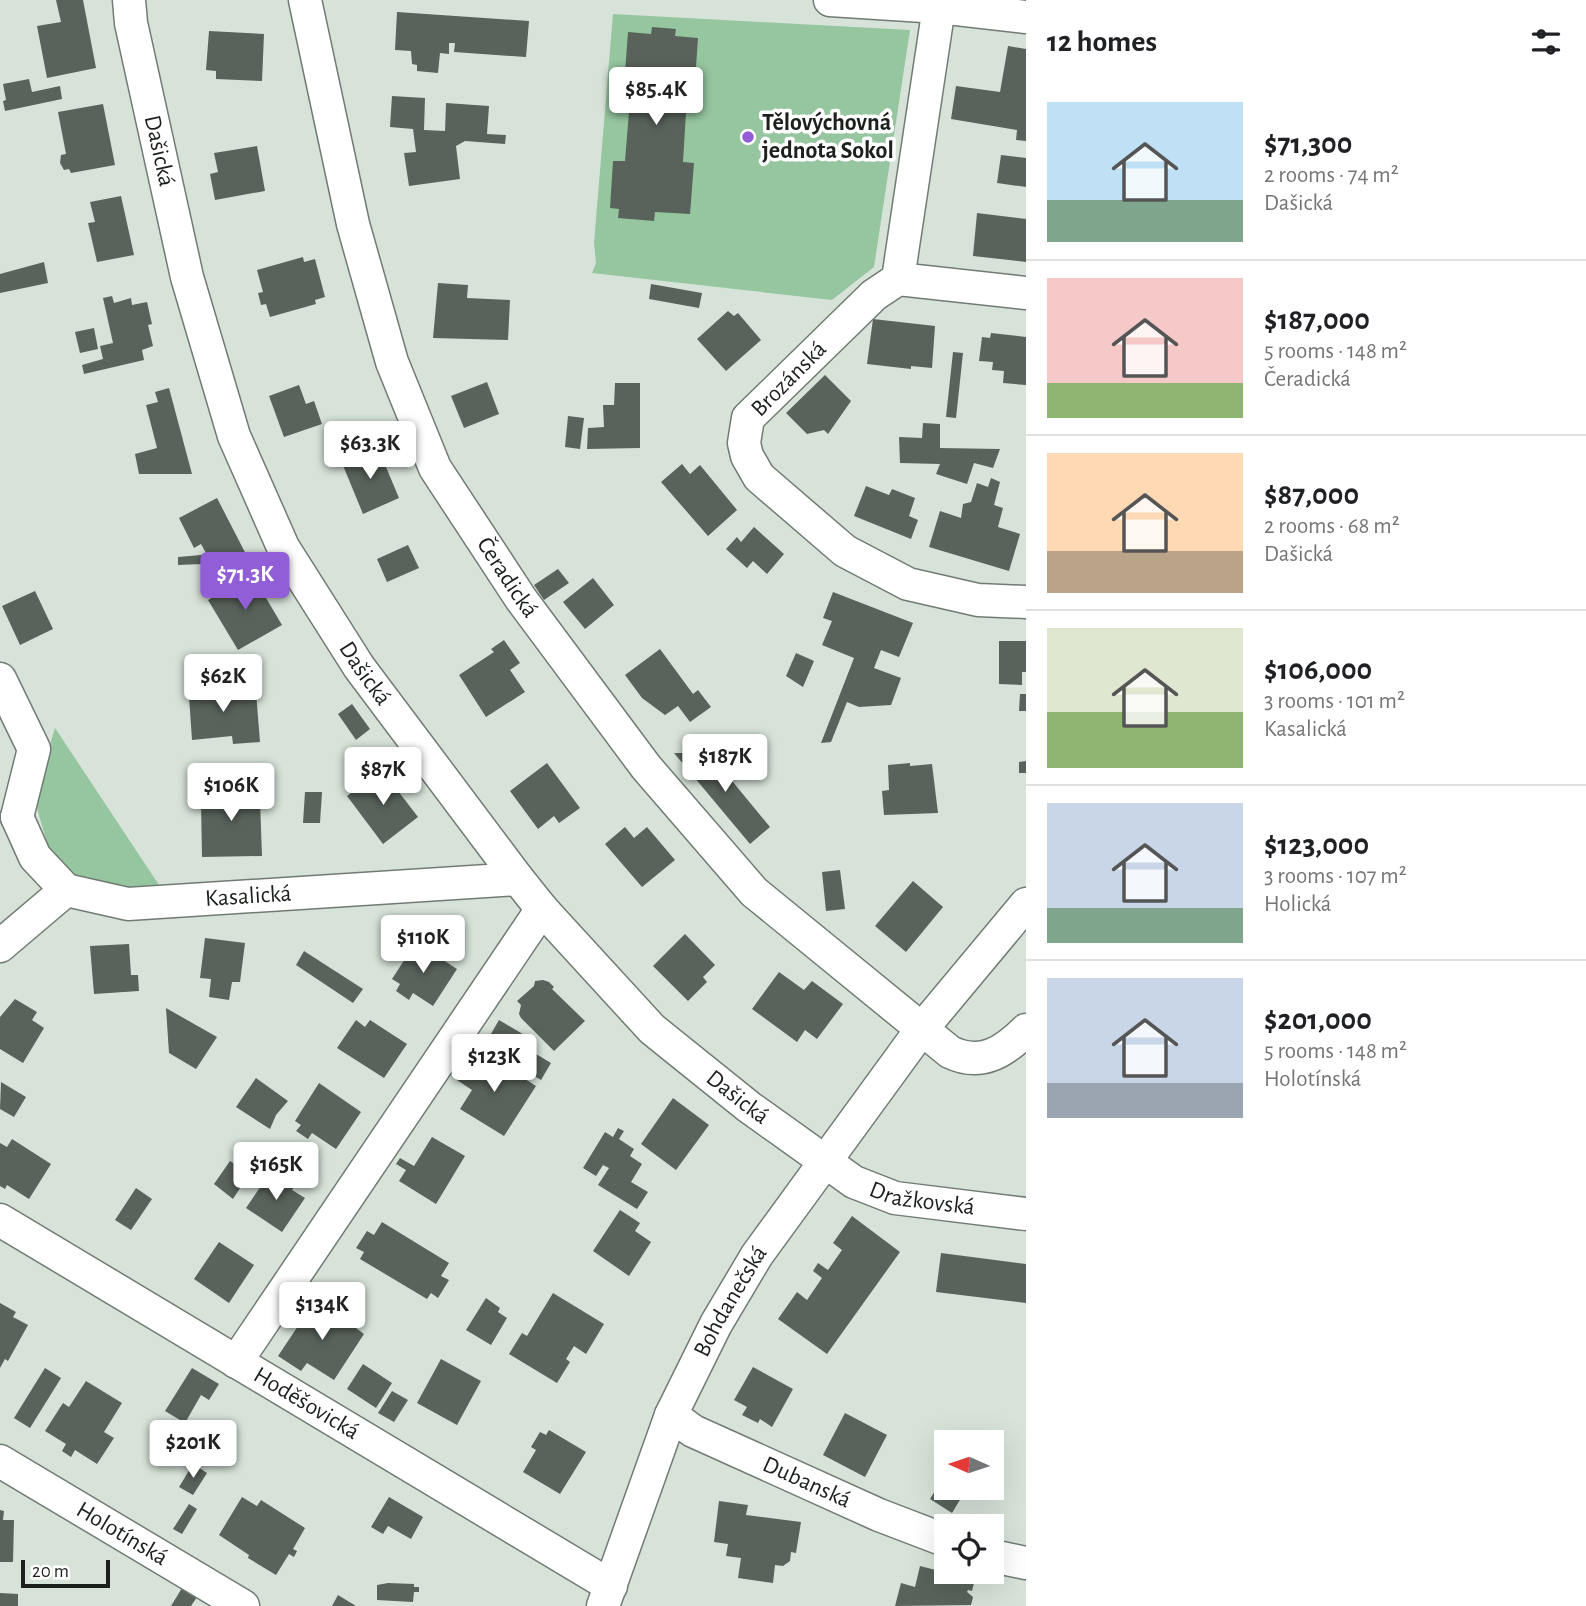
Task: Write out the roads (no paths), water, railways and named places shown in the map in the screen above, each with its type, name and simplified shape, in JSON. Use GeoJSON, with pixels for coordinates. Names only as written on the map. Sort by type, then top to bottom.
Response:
{"type":"FeatureCollection","features":[{"type":"Feature","properties":{"kind":"street","name":"Dašická"},"geometry":{"type":"LineString","coordinates":[[128,0],[187,277],[234,436],[283,547],[359,667],[542,909],[652,1029],[749,1107],[826,1163]]}},
{"type":"Feature","properties":{"kind":"street","name":"Čeradická"},"geometry":{"type":"LineString","coordinates":[[305,0],[357,237],[392,362],[435,468],[521,599],[646,767],[754,892],[921,1030]]}},
{"type":"Feature","properties":{"kind":"street"},"geometry":{"type":"LineString","coordinates":[[830,0],[940,3],[1026,17]]}},
{"type":"Feature","properties":{"kind":"street"},"geometry":{"type":"LineString","coordinates":[[940,3],[898,279],[1026,293]]}},
{"type":"Feature","properties":{"kind":"street","name":"Brozánská"},"geometry":{"type":"LineString","coordinates":[[898,279],[874,295],[748,418],[744,443],[747,456],[759,477],[845,551],[908,584],[978,600],[1026,602]]}},
{"type":"Feature","properties":{"kind":"street"},"geometry":{"type":"LineString","coordinates":[[0,679],[34,749],[8,817],[35,857],[66,890],[0,946]]}},
{"type":"Feature","properties":{"kind":"street","name":"Kasalická"},"geometry":{"type":"LineString","coordinates":[[66,890],[128,904],[517,878]]}},
{"type":"Feature","properties":{"kind":"street","name":"Bohdanečská"},"geometry":{"type":"LineString","coordinates":[[607,1596],[671,1415],[716,1324],[750,1266],[921,1030],[1026,904]]}},
{"type":"Feature","properties":{"kind":"street"},"geometry":{"type":"LineString","coordinates":[[236,1362],[542,909]]}},
{"type":"Feature","properties":{"kind":"street"},"geometry":{"type":"LineString","coordinates":[[921,1030],[950,1052],[970,1058],[990,1056],[1009,1047],[1026,1030]]}},
{"type":"Feature","properties":{"kind":"street","name":"Dražkovská"},"geometry":{"type":"LineString","coordinates":[[826,1163],[854,1182],[895,1198],[1026,1214]]}},
{"type":"Feature","properties":{"kind":"street","name":"Hoděšovická"},"geometry":{"type":"LineString","coordinates":[[0,1220],[236,1362],[607,1596]]}},
{"type":"Feature","properties":{"kind":"street","name":"Dubanská"},"geometry":{"type":"LineString","coordinates":[[671,1415],[693,1431],[879,1515],[934,1536]]}},
{"type":"Feature","properties":{"kind":"street","name":"Holotínská"},"geometry":{"type":"LineString","coordinates":[[0,1461],[243,1606]]}},
{"type":"Feature","properties":{"kind":"street"},"geometry":{"type":"LineString","coordinates":[[1004,1558],[1026,1563]]}},
{"type":"Feature","properties":{"kind":"place","name":"Tělovýchovná jednota Sokol"},"geometry":{"type":"Point","coordinates":[748,137]}}]}
